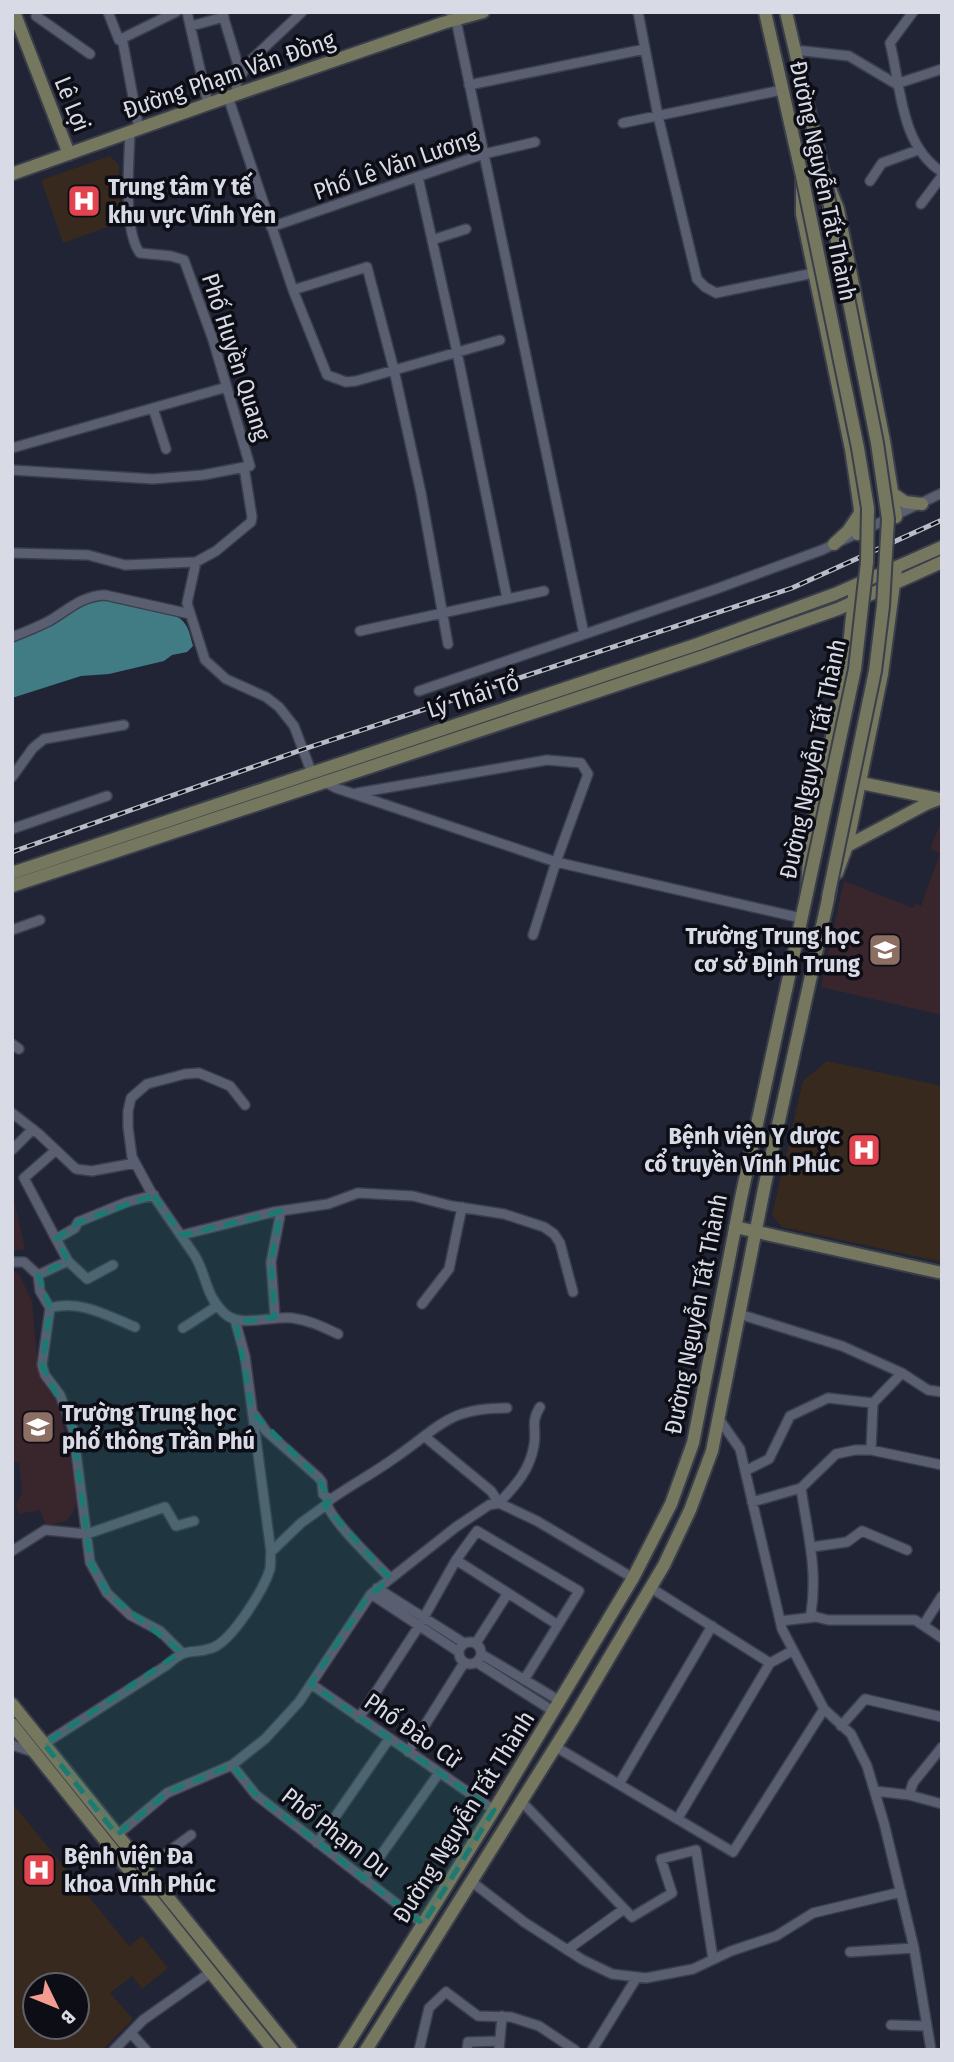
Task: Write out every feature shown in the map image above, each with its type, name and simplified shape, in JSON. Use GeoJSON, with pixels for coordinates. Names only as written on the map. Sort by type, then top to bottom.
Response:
{"type":"FeatureCollection","features":[{"type":"Feature","properties":{"kind":"main road","name":"Lê Lợi"},"geometry":{"type":"LineString","coordinates":[[12,174],[69,154],[14,12]]}},
{"type":"Feature","properties":{"kind":"main road","name":"Đường Phạm Văn Đồng"},"geometry":{"type":"LineString","coordinates":[[69,154],[453,16],[483,12]]}},
{"type":"Feature","properties":{"kind":"main road","name":"Đường Nguyễn Tất Thành"},"geometry":{"type":"LineString","coordinates":[[344,2050],[494,1810],[633,1577],[671,1504],[694,1443],[735,1227],[855,669],[867,562],[867,508],[858,447],[765,12]]}},
{"type":"Feature","properties":{"kind":"main road","name":"Đường Nguyễn Tất Thành"},"geometry":{"type":"LineString","coordinates":[[366,2050],[556,1747],[651,1588],[690,1510],[712,1451],[875,671],[883,606],[888,519],[877,443],[823,171],[786,12]]}},
{"type":"Feature","properties":{"kind":"main road"},"geometry":{"type":"LineString","coordinates":[[823,171],[838,209],[896,517]]}},
{"type":"Feature","properties":{"kind":"main road"},"geometry":{"type":"LineString","coordinates":[[802,176],[802,214],[856,479],[860,509],[858,534]]}},
{"type":"Feature","properties":{"kind":"main road"},"geometry":{"type":"LineString","coordinates":[[856,479],[873,483],[884,477],[888,470]]}},
{"type":"Feature","properties":{"kind":"main road"},"geometry":{"type":"LineString","coordinates":[[892,494],[905,502],[922,504]]}},
{"type":"Feature","properties":{"kind":"main road"},"geometry":{"type":"LineString","coordinates":[[834,544],[852,526],[860,509]]}},
{"type":"Feature","properties":{"kind":"main road","name":"Lý Thái Tổ"},"geometry":{"type":"LineString","coordinates":[[12,873],[262,795],[323,781],[439,736],[855,586],[942,547]]}},
{"type":"Feature","properties":{"kind":"main road","name":"Lý Thái Tổ"},"geometry":{"type":"LineString","coordinates":[[12,886],[262,795],[311,771],[439,736],[701,657],[831,611],[942,562]]}},
{"type":"Feature","properties":{"kind":"main road"},"geometry":{"type":"LineString","coordinates":[[828,897],[847,846],[883,674],[896,569]]}},
{"type":"Feature","properties":{"kind":"main road"},"geometry":{"type":"LineString","coordinates":[[892,606],[898,593],[915,575]]}},
{"type":"Feature","properties":{"kind":"main road"},"geometry":{"type":"LineString","coordinates":[[807,893],[810,839],[847,667],[855,586]]}},
{"type":"Feature","properties":{"kind":"main road"},"geometry":{"type":"LineString","coordinates":[[831,611],[844,620],[851,638]]}},
{"type":"Feature","properties":{"kind":"main road"},"geometry":{"type":"LineString","coordinates":[[853,619],[864,612],[874,612],[890,624]]}},
{"type":"Feature","properties":{"kind":"main road"},"geometry":{"type":"LineString","coordinates":[[860,783],[940,799]]}},
{"type":"Feature","properties":{"kind":"main road"},"geometry":{"type":"LineString","coordinates":[[847,846],[940,799]]}},
{"type":"Feature","properties":{"kind":"main road"},"geometry":{"type":"LineString","coordinates":[[757,1124],[778,1128]]}},
{"type":"Feature","properties":{"kind":"main road"},"geometry":{"type":"LineString","coordinates":[[735,1227],[942,1273]]}},
{"type":"Feature","properties":{"kind":"main road"},"geometry":{"type":"LineString","coordinates":[[701,1408],[719,1419]]}},
{"type":"Feature","properties":{"kind":"main road"},"geometry":{"type":"LineString","coordinates":[[12,1704],[39,1748],[273,2050]]}},
{"type":"Feature","properties":{"kind":"main road"},"geometry":{"type":"LineString","coordinates":[[557,1706],[574,1717]]}},
{"type":"Feature","properties":{"kind":"main road"},"geometry":{"type":"LineString","coordinates":[[12,1724],[39,1748],[117,1835],[291,2050]]}},
{"type":"Feature","properties":{"kind":"street"},"geometry":{"type":"LineString","coordinates":[[108,12],[119,40],[176,12]]}},
{"type":"Feature","properties":{"kind":"street"},"geometry":{"type":"LineString","coordinates":[[187,12],[208,104]]}},
{"type":"Feature","properties":{"kind":"street"},"geometry":{"type":"LineString","coordinates":[[302,12],[249,61],[233,95],[271,227],[293,290],[330,378],[346,382],[356,381],[500,340]]}},
{"type":"Feature","properties":{"kind":"street"},"geometry":{"type":"LineString","coordinates":[[638,12],[658,116],[697,279],[705,288],[716,293],[814,273]]}},
{"type":"Feature","properties":{"kind":"street"},"geometry":{"type":"LineString","coordinates":[[914,12],[890,43],[896,66],[896,83],[918,149],[942,174],[921,204]]}},
{"type":"Feature","properties":{"kind":"street"},"geometry":{"type":"LineString","coordinates":[[191,26],[223,14],[241,75]]}},
{"type":"Feature","properties":{"kind":"street"},"geometry":{"type":"LineString","coordinates":[[36,16],[90,54]]}},
{"type":"Feature","properties":{"kind":"street"},"geometry":{"type":"LineString","coordinates":[[453,16],[470,85],[584,634]]}},
{"type":"Feature","properties":{"kind":"street"},"geometry":{"type":"LineString","coordinates":[[122,38],[135,130]]}},
{"type":"Feature","properties":{"kind":"street"},"geometry":{"type":"LineString","coordinates":[[470,85],[645,49]]}},
{"type":"Feature","properties":{"kind":"street"},"geometry":{"type":"LineString","coordinates":[[795,50],[849,56],[896,83],[942,69]]}},
{"type":"Feature","properties":{"kind":"street"},"geometry":{"type":"LineString","coordinates":[[623,123],[782,90]]}},
{"type":"Feature","properties":{"kind":"street","name":"Phố Huyền Quang"},"geometry":{"type":"LineString","coordinates":[[135,130],[129,207],[134,245],[140,253],[184,260],[227,387],[247,466],[251,522],[216,551],[196,562]]}},
{"type":"Feature","properties":{"kind":"street","name":"Phố Lê Văn Lương"},"geometry":{"type":"LineString","coordinates":[[271,227],[484,155],[535,142]]}},
{"type":"Feature","properties":{"kind":"street"},"geometry":{"type":"LineString","coordinates":[[870,181],[882,163],[918,149]]}},
{"type":"Feature","properties":{"kind":"street"},"geometry":{"type":"LineString","coordinates":[[418,177],[507,598]]}},
{"type":"Feature","properties":{"kind":"street"},"geometry":{"type":"LineString","coordinates":[[432,240],[466,229]]}},
{"type":"Feature","properties":{"kind":"street"},"geometry":{"type":"LineString","coordinates":[[293,290],[367,267],[394,370],[421,493],[448,644]]}},
{"type":"Feature","properties":{"kind":"street"},"geometry":{"type":"LineString","coordinates":[[12,449],[227,387]]}},
{"type":"Feature","properties":{"kind":"street"},"geometry":{"type":"LineString","coordinates":[[153,408],[166,449]]}},
{"type":"Feature","properties":{"kind":"street"},"geometry":{"type":"LineString","coordinates":[[12,470],[153,479],[203,475],[247,466]]}},
{"type":"Feature","properties":{"kind":"street"},"geometry":{"type":"LineString","coordinates":[[419,691],[716,589],[858,534],[942,493]]}},
{"type":"Feature","properties":{"kind":"street"},"geometry":{"type":"LineString","coordinates":[[12,553],[88,555],[125,565],[196,562],[187,603],[205,660],[226,679],[266,697],[279,707],[294,726],[311,771]]}},
{"type":"Feature","properties":{"kind":"street"},"geometry":{"type":"LineString","coordinates":[[360,631],[442,611],[544,591]]}},
{"type":"Feature","properties":{"kind":"street"},"geometry":{"type":"LineString","coordinates":[[12,637],[50,620],[76,602],[96,596],[105,595],[190,614]]}},
{"type":"Feature","properties":{"kind":"street"},"geometry":{"type":"LineString","coordinates":[[12,777],[33,748],[44,739],[124,725]]}},
{"type":"Feature","properties":{"kind":"street"},"geometry":{"type":"LineString","coordinates":[[354,793],[547,760],[582,762],[588,774],[533,935]]}},
{"type":"Feature","properties":{"kind":"street"},"geometry":{"type":"LineString","coordinates":[[323,781],[556,862],[802,918]]}},
{"type":"Feature","properties":{"kind":"street"},"geometry":{"type":"LineString","coordinates":[[12,829],[107,796]]}},
{"type":"Feature","properties":{"kind":"street"},"geometry":{"type":"LineString","coordinates":[[12,930],[40,920]]}},
{"type":"Feature","properties":{"kind":"street"},"geometry":{"type":"LineString","coordinates":[[245,1105],[230,1086],[199,1073],[184,1074],[148,1084],[131,1098],[128,1111],[130,1146],[135,1163],[202,1267],[204,1284],[225,1315],[248,1321],[275,1317],[313,1322],[338,1334]]}},
{"type":"Feature","properties":{"kind":"street"},"geometry":{"type":"LineString","coordinates":[[12,1113],[76,1169],[92,1171],[135,1163]]}},
{"type":"Feature","properties":{"kind":"street"},"geometry":{"type":"LineString","coordinates":[[12,1150],[33,1129]]}},
{"type":"Feature","properties":{"kind":"street"},"geometry":{"type":"LineString","coordinates":[[56,1150],[24,1178],[68,1261],[87,1279],[113,1265]]}},
{"type":"Feature","properties":{"kind":"street"},"geometry":{"type":"LineString","coordinates":[[182,1235],[281,1211],[328,1204],[358,1193],[413,1196],[535,1222],[554,1234],[565,1255],[573,1292]]}},
{"type":"Feature","properties":{"kind":"street"},"geometry":{"type":"LineString","coordinates":[[56,1239],[75,1228],[78,1222],[127,1202],[154,1195]]}},
{"type":"Feature","properties":{"kind":"street"},"geometry":{"type":"LineString","coordinates":[[422,1304],[449,1269],[462,1207]]}},
{"type":"Feature","properties":{"kind":"street"},"geometry":{"type":"LineString","coordinates":[[275,1317],[271,1262],[281,1211]]}},
{"type":"Feature","properties":{"kind":"street"},"geometry":{"type":"LineString","coordinates":[[38,1275],[68,1261]]}},
{"type":"Feature","properties":{"kind":"street"},"geometry":{"type":"LineString","coordinates":[[12,1262],[24,1262],[38,1275],[40,1291],[50,1308],[42,1365],[45,1375],[60,1395],[73,1429],[90,1562],[107,1592],[130,1615],[160,1631],[181,1652]]}},
{"type":"Feature","properties":{"kind":"street"},"geometry":{"type":"LineString","coordinates":[[50,1308],[62,1304],[80,1306],[135,1327]]}},
{"type":"Feature","properties":{"kind":"street"},"geometry":{"type":"LineString","coordinates":[[183,1328],[218,1306]]}},
{"type":"Feature","properties":{"kind":"street"},"geometry":{"type":"LineString","coordinates":[[739,1314],[842,1346],[902,1373],[928,1390],[942,1392]]}},
{"type":"Feature","properties":{"kind":"street"},"geometry":{"type":"LineString","coordinates":[[12,1745],[39,1748],[167,1665],[181,1652],[211,1648],[228,1638],[263,1584],[270,1568],[271,1552],[245,1356],[236,1320]]}},
{"type":"Feature","properties":{"kind":"street"},"geometry":{"type":"LineString","coordinates":[[871,1450],[873,1403],[902,1373]]}},
{"type":"Feature","properties":{"kind":"street"},"geometry":{"type":"LineString","coordinates":[[745,1471],[769,1459],[790,1416],[828,1398],[873,1403]]}},
{"type":"Feature","properties":{"kind":"street"},"geometry":{"type":"LineString","coordinates":[[117,1835],[167,1793],[232,1765],[285,1720],[374,1591],[456,1527],[489,1505],[499,1503],[520,1481],[530,1462],[535,1443],[533,1419],[540,1407]]}},
{"type":"Feature","properties":{"kind":"street"},"geometry":{"type":"LineString","coordinates":[[271,1552],[328,1502],[397,1457],[437,1424],[468,1410],[507,1408]]}},
{"type":"Feature","properties":{"kind":"street"},"geometry":{"type":"LineString","coordinates":[[253,1413],[266,1431],[318,1477],[322,1482],[323,1493],[341,1526],[390,1578]]}},
{"type":"Feature","properties":{"kind":"street"},"geometry":{"type":"LineString","coordinates":[[719,1419],[740,1449],[780,1622],[792,1651],[824,1709],[851,1734],[867,1766],[914,1948],[927,2026],[928,2049]]}},
{"type":"Feature","properties":{"kind":"street"},"geometry":{"type":"LineString","coordinates":[[424,1436],[491,1491],[499,1503],[537,1521],[633,1577]]}},
{"type":"Feature","properties":{"kind":"street"},"geometry":{"type":"LineString","coordinates":[[752,1502],[802,1488],[836,1454],[855,1450],[871,1450],[942,1465]]}},
{"type":"Feature","properties":{"kind":"street"},"geometry":{"type":"LineString","coordinates":[[802,1488],[815,1584],[811,1613],[816,1618]]}},
{"type":"Feature","properties":{"kind":"street"},"geometry":{"type":"LineString","coordinates":[[12,1551],[45,1530],[88,1534],[165,1507],[176,1526],[194,1521]]}},
{"type":"Feature","properties":{"kind":"street"},"geometry":{"type":"LineString","coordinates":[[359,1718],[456,1560],[477,1531],[579,1591],[524,1680]]}},
{"type":"Feature","properties":{"kind":"street"},"geometry":{"type":"LineString","coordinates":[[812,1547],[847,1542],[862,1531],[907,1550]]}},
{"type":"Feature","properties":{"kind":"street"},"geometry":{"type":"LineString","coordinates":[[456,1560],[558,1625]]}},
{"type":"Feature","properties":{"kind":"street"},"geometry":{"type":"LineString","coordinates":[[651,1588],[770,1663]]}},
{"type":"Feature","properties":{"kind":"street"},"geometry":{"type":"LineString","coordinates":[[374,1591],[421,1621],[464,1643],[476,1643],[481,1648],[479,1658]]}},
{"type":"Feature","properties":{"kind":"street"},"geometry":{"type":"LineString","coordinates":[[476,1643],[508,1593]]}},
{"type":"Feature","properties":{"kind":"street"},"geometry":{"type":"LineString","coordinates":[[924,1624],[942,1596]]}},
{"type":"Feature","properties":{"kind":"street"},"geometry":{"type":"LineString","coordinates":[[780,1622],[816,1618],[915,1620],[942,1638]]}},
{"type":"Feature","properties":{"kind":"street"},"geometry":{"type":"LineString","coordinates":[[421,1621],[459,1652],[464,1663]]}},
{"type":"Feature","properties":{"kind":"street"},"geometry":{"type":"LineString","coordinates":[[619,1784],[712,1626]]}},
{"type":"Feature","properties":{"kind":"street"},"geometry":{"type":"LineString","coordinates":[[459,1652],[464,1643]]}},
{"type":"Feature","properties":{"kind":"street"},"geometry":{"type":"LineString","coordinates":[[678,1818],[770,1663],[792,1651]]}},
{"type":"Feature","properties":{"kind":"street"},"geometry":{"type":"LineString","coordinates":[[479,1658],[557,1706]]}},
{"type":"Feature","properties":{"kind":"street"},"geometry":{"type":"LineString","coordinates":[[408,1752],[464,1663],[479,1658],[524,1680],[557,1706]]}},
{"type":"Feature","properties":{"kind":"street","name":"Phố Đào Cừ"},"geometry":{"type":"LineString","coordinates":[[311,1684],[494,1810]]}},
{"type":"Feature","properties":{"kind":"street"},"geometry":{"type":"LineString","coordinates":[[841,1726],[865,1699],[942,1717]]}},
{"type":"Feature","properties":{"kind":"street"},"geometry":{"type":"LineString","coordinates":[[556,1747],[733,1852],[824,1709]]}},
{"type":"Feature","properties":{"kind":"street"},"geometry":{"type":"LineString","coordinates":[[317,1843],[389,1739]]}},
{"type":"Feature","properties":{"kind":"street"},"geometry":{"type":"LineString","coordinates":[[909,1795],[913,1783],[942,1747]]}},
{"type":"Feature","properties":{"kind":"street","name":"Phố Phạm Du"},"geometry":{"type":"LineString","coordinates":[[232,1765],[256,1795],[423,1924]]}},
{"type":"Feature","properties":{"kind":"street"},"geometry":{"type":"LineString","coordinates":[[364,1879],[439,1773]]}},
{"type":"Feature","properties":{"kind":"street"},"geometry":{"type":"LineString","coordinates":[[875,1791],[909,1795],[942,1804]]}},
{"type":"Feature","properties":{"kind":"street"},"geometry":{"type":"LineString","coordinates":[[522,1802],[632,1917],[672,1893],[661,1859],[696,1850],[713,1959]]}},
{"type":"Feature","properties":{"kind":"street"},"geometry":{"type":"LineString","coordinates":[[145,1869],[191,1835]]}},
{"type":"Feature","properties":{"kind":"street"},"geometry":{"type":"LineString","coordinates":[[472,1882],[524,1922],[567,1950],[612,1974],[646,1978],[693,1969],[776,1936],[813,1913],[901,1892]]}},
{"type":"Feature","properties":{"kind":"street"},"geometry":{"type":"LineString","coordinates":[[567,1950],[624,1909]]}},
{"type":"Feature","properties":{"kind":"street"},"geometry":{"type":"LineString","coordinates":[[850,1952],[914,1948]]}},
{"type":"Feature","properties":{"kind":"street"},"geometry":{"type":"LineString","coordinates":[[114,2050],[143,2020],[211,1972]]}},
{"type":"Feature","properties":{"kind":"street"},"geometry":{"type":"LineString","coordinates":[[592,2050],[637,1977]]}},
{"type":"Feature","properties":{"kind":"street"},"geometry":{"type":"LineString","coordinates":[[419,2050],[429,2008],[446,1992],[478,2016],[511,2017],[539,2026],[575,2050]]}},
{"type":"Feature","properties":{"kind":"street"},"geometry":{"type":"LineString","coordinates":[[467,2050],[468,2042],[499,2045],[502,2017]]}},
{"type":"Feature","properties":{"kind":"street"},"geometry":{"type":"LineString","coordinates":[[891,2025],[927,2026]]}},
{"type":"Feature","properties":{"kind":"street"},"geometry":{"type":"LineString","coordinates":[[131,2033],[146,2050]]}},
{"type":"Feature","properties":{"kind":"highlighted area"},"geometry":{"type":"Polygon","coordinates":[[[154,1195],[182,1235],[281,1211],[271,1262],[275,1317],[236,1323],[253,1413],[318,1477],[330,1500],[324,1504],[390,1578],[365,1601],[311,1684],[494,1810],[423,1924],[256,1795],[232,1765],[167,1793],[117,1835],[44,1744],[181,1652],[107,1593],[90,1562],[73,1429],[42,1365],[50,1308],[38,1275],[68,1261],[56,1239],[78,1222],[154,1195]]]}},
{"type":"Feature","properties":{"kind":"shaded area","name":"Trung tâm Y tế khu vực Vĩnh Yên"},"geometry":{"type":"Polygon","coordinates":[[[110,156],[119,165],[121,222],[63,243],[41,180],[110,156]]]}},
{"type":"Feature","properties":{"kind":"shaded area"},"geometry":{"type":"Polygon","coordinates":[[[105,599],[168,611],[186,625],[193,646],[187,652],[172,655],[164,661],[109,674],[81,676],[12,698],[12,641],[37,631],[89,600],[105,599]]]}},
{"type":"Feature","properties":{"kind":"shaded area","name":"Trường Trung học cơ sở Định Trung"},"geometry":{"type":"Polygon","coordinates":[[[942,819],[942,1015],[821,987],[844,881],[913,908],[915,903],[921,906],[940,853],[930,849],[942,819]]]}},
{"type":"Feature","properties":{"kind":"shaded area","name":"Bệnh viện Y dược cổ truyền Vĩnh Phúc"},"geometry":{"type":"Polygon","coordinates":[[[827,1061],[942,1086],[942,1262],[782,1227],[772,1215],[803,1081],[827,1061]]]}},
{"type":"Feature","properties":{"kind":"shaded area"},"geometry":{"type":"Polygon","coordinates":[[[12,1190],[25,1249],[12,1251],[12,1190]]]}},
{"type":"Feature","properties":{"kind":"shaded area","name":"Trường Trung học phổ thông Trần Phú"},"geometry":{"type":"Polygon","coordinates":[[[12,1271],[19,1274],[32,1301],[38,1371],[57,1396],[78,1498],[73,1513],[66,1521],[46,1526],[40,1510],[19,1514],[16,1504],[22,1493],[19,1462],[12,1462],[12,1271]]]}},
{"type":"Feature","properties":{"kind":"shaded area","name":"Bệnh viện Đa khoa Vĩnh Phúc"},"geometry":{"type":"Polygon","coordinates":[[[12,1803],[129,1946],[142,1936],[168,1968],[142,1989],[132,1976],[110,1993],[133,2019],[102,2050],[12,2050],[12,1803]]]}},
{"type":"Feature","properties":{"kind":"railway"},"geometry":{"type":"LineString","coordinates":[[12,852],[304,749],[792,588],[942,520]]}},
{"type":"Feature","properties":{"kind":"place","name":"Trung tâm Y tế khu vực Vĩnh Yên"},"geometry":{"type":"Point","coordinates":[84,201]}},
{"type":"Feature","properties":{"kind":"place","name":"Trường Trung học cơ sở Định Trung"},"geometry":{"type":"Point","coordinates":[885,950]}},
{"type":"Feature","properties":{"kind":"place","name":"Bệnh viện Y dược cổ truyền Vĩnh Phúc"},"geometry":{"type":"Point","coordinates":[864,1150]}},
{"type":"Feature","properties":{"kind":"place","name":"Trường Trung học phổ thông Trần Phú"},"geometry":{"type":"Point","coordinates":[38,1427]}},
{"type":"Feature","properties":{"kind":"place","name":"Bệnh viện Đa khoa Vĩnh Phúc"},"geometry":{"type":"Point","coordinates":[39,1870]}}]}
